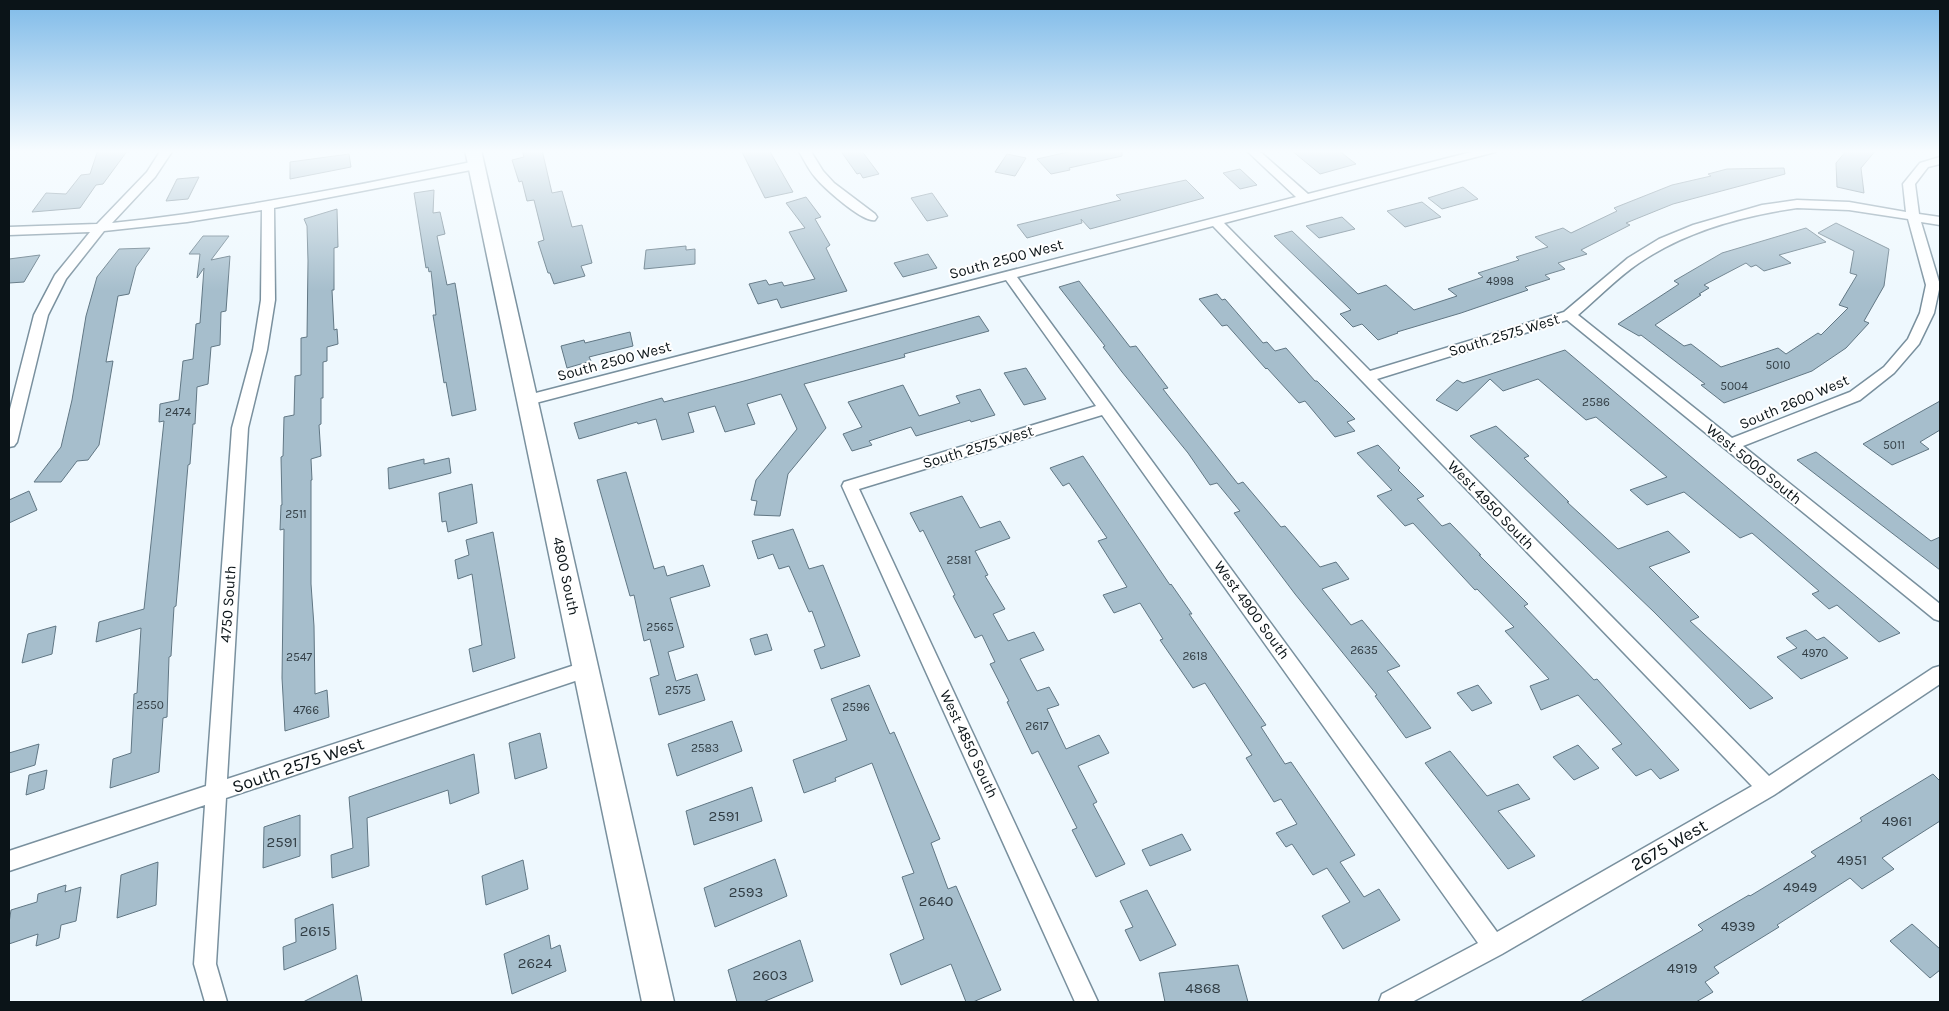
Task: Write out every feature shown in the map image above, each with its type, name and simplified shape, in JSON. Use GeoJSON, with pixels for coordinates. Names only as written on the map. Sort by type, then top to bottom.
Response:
{"type":"FeatureCollection","features":[{"type":"Feature","properties":{"kind":"main road","name":"4800 South"},"geometry":{"type":"LineString","coordinates":[[484,197],[658,1002]]}},
{"type":"Feature","properties":{"kind":"street"},"geometry":{"type":"LineString","coordinates":[[9,442],[41,315],[60,278],[100,228],[130,197]]}},
{"type":"Feature","properties":{"kind":"street"},"geometry":{"type":"LineString","coordinates":[[9,231],[100,228],[188,219],[268,206],[305,197]]}},
{"type":"Feature","properties":{"kind":"street"},"geometry":{"type":"LineString","coordinates":[[845,197],[871,217]]}},
{"type":"Feature","properties":{"kind":"street","name":"South 2500 West"},"geometry":{"type":"LineString","coordinates":[[528,400],[1308,197]]}},
{"type":"Feature","properties":{"kind":"street","name":"South 2600 West"},"geometry":{"type":"LineString","coordinates":[[1731,445],[1855,396],[1889,370],[1914,342],[1927,313],[1933,285],[1913,216],[1911,197]]}},
{"type":"Feature","properties":{"kind":"street","name":"South 2575 West"},"geometry":{"type":"LineString","coordinates":[[1366,377],[1569,315],[1633,261],[1664,242],[1716,222],[1762,209],[1798,204],[1849,206],[1940,221]]}},
{"type":"Feature","properties":{"kind":"street","name":"4750 South"},"geometry":{"type":"LineString","coordinates":[[216,1002],[205,964],[216,793],[240,428],[260,350],[268,300],[268,206]]}},
{"type":"Feature","properties":{"kind":"street","name":"West 4950 South"},"geometry":{"type":"LineString","coordinates":[[1215,222],[1767,788]]}},
{"type":"Feature","properties":{"kind":"street","name":"West 4900 South"},"geometry":{"type":"LineString","coordinates":[[1009,275],[1494,946]]}},
{"type":"Feature","properties":{"kind":"street","name":"West 5000 South"},"geometry":{"type":"LineString","coordinates":[[1569,315],[1940,614]]}},
{"type":"Feature","properties":{"kind":"street","name":"South 2575 West"},"geometry":{"type":"LineString","coordinates":[[850,486],[1106,408]]}},
{"type":"Feature","properties":{"kind":"street","name":"West 4850 South"},"geometry":{"type":"LineString","coordinates":[[850,486],[1087,1002]]}},
{"type":"Feature","properties":{"kind":"street","name":"South 2575 West"},"geometry":{"type":"LineString","coordinates":[[9,861],[587,669]]}},
{"type":"Feature","properties":{"kind":"street","name":"2675 West"},"geometry":{"type":"LineString","coordinates":[[1390,1002],[1494,946],[1767,788],[1940,674]]}},
{"type":"Feature","properties":{"kind":"building"},"geometry":{"type":"Polygon","coordinates":[[[43,197],[88,197],[80,208],[32,212],[43,197]]]}},
{"type":"Feature","properties":{"kind":"building"},"geometry":{"type":"Polygon","coordinates":[[[168,197],[189,197],[188,199],[166,201],[168,197]]]}},
{"type":"Feature","properties":{"kind":"building"},"geometry":{"type":"Polygon","coordinates":[[[415,197],[434,197],[433,213],[440,212],[445,234],[437,236],[447,285],[455,283],[476,410],[452,416],[446,382],[444,383],[433,315],[436,315],[431,271],[429,272],[428,267],[426,268],[415,197]]]}},
{"type":"Feature","properties":{"kind":"building"},"geometry":{"type":"Polygon","coordinates":[[[526,197],[564,197],[572,227],[582,225],[592,263],[581,266],[585,276],[554,284],[550,273],[548,273],[538,242],[544,240],[534,200],[527,201],[526,197]]]}},
{"type":"Feature","properties":{"kind":"building"},"geometry":{"type":"Polygon","coordinates":[[[806,197],[821,217],[815,219],[830,245],[826,248],[847,291],[781,308],[777,299],[758,304],[749,284],[766,280],[769,285],[782,282],[784,286],[815,279],[789,232],[805,228],[786,203],[806,197]]]}},
{"type":"Feature","properties":{"kind":"building"},"geometry":{"type":"Polygon","coordinates":[[[935,197],[948,216],[927,221],[911,198],[935,197]]]}},
{"type":"Feature","properties":{"kind":"building"},"geometry":{"type":"Polygon","coordinates":[[[1118,197],[1204,198],[1090,229],[1081,219],[1082,223],[1027,238],[1017,225],[1121,200],[1118,197]]]}},
{"type":"Feature","properties":{"kind":"building"},"geometry":{"type":"Polygon","coordinates":[[[1476,197],[1478,199],[1442,209],[1428,198],[1476,197]]]}},
{"type":"Feature","properties":{"kind":"building"},"geometry":{"type":"Polygon","coordinates":[[[1641,197],[1698,197],[1673,204],[1626,223],[1630,225],[1581,250],[1587,254],[1558,263],[1565,269],[1545,275],[1550,279],[1525,287],[1528,290],[1397,332],[1378,340],[1362,324],[1353,327],[1340,314],[1351,310],[1274,236],[1292,231],[1358,294],[1386,285],[1414,310],[1457,296],[1448,289],[1483,277],[1478,273],[1519,260],[1516,257],[1548,247],[1535,237],[1563,228],[1571,233],[1617,211],[1614,208],[1641,197]]]}},
{"type":"Feature","properties":{"kind":"building"},"geometry":{"type":"Polygon","coordinates":[[[1422,202],[1441,217],[1405,227],[1387,211],[1422,202]]]}},
{"type":"Feature","properties":{"kind":"building"},"geometry":{"type":"Polygon","coordinates":[[[337,209],[338,247],[334,248],[334,290],[332,290],[334,330],[337,329],[338,344],[327,347],[327,361],[323,362],[323,398],[321,398],[321,424],[319,425],[321,456],[311,459],[311,584],[315,694],[327,690],[329,717],[285,731],[282,678],[284,529],[280,530],[282,505],[281,457],[283,456],[284,417],[294,415],[295,376],[301,375],[301,338],[307,337],[308,261],[307,226],[304,219],[337,209]]]}},
{"type":"Feature","properties":{"kind":"building"},"geometry":{"type":"Polygon","coordinates":[[[1342,217],[1355,229],[1319,238],[1306,226],[1342,217]]]}},
{"type":"Feature","properties":{"kind":"building"},"geometry":{"type":"Polygon","coordinates":[[[1836,223],[1889,249],[1884,286],[1864,321],[1869,323],[1846,348],[1812,371],[1724,403],[1701,385],[1705,384],[1641,335],[1639,336],[1618,324],[1679,284],[1674,281],[1722,253],[1806,228],[1826,242],[1779,255],[1791,263],[1764,271],[1756,265],[1751,267],[1746,263],[1704,285],[1709,288],[1699,294],[1701,295],[1655,325],[1684,346],[1691,344],[1721,367],[1778,348],[1786,354],[1818,333],[1821,335],[1848,308],[1839,305],[1857,275],[1850,273],[1854,251],[1818,233],[1836,223]]]}},
{"type":"Feature","properties":{"kind":"building"},"geometry":{"type":"Polygon","coordinates":[[[203,236],[229,236],[211,260],[230,256],[226,311],[221,312],[220,345],[211,347],[208,384],[197,387],[195,424],[193,424],[190,464],[188,465],[176,606],[174,607],[171,656],[169,657],[167,717],[163,718],[159,772],[110,788],[113,759],[131,753],[134,694],[137,693],[141,628],[96,642],[99,622],[144,609],[164,421],[159,422],[160,404],[179,400],[183,361],[193,359],[196,324],[200,323],[204,268],[197,278],[200,254],[189,254],[203,236]]]}},
{"type":"Feature","properties":{"kind":"building"},"geometry":{"type":"Polygon","coordinates":[[[686,246],[686,250],[695,249],[695,264],[644,269],[646,250],[686,246]]]}},
{"type":"Feature","properties":{"kind":"building"},"geometry":{"type":"Polygon","coordinates":[[[150,248],[136,267],[129,294],[118,296],[106,362],[113,361],[99,445],[88,460],[77,461],[61,482],[34,482],[61,447],[72,400],[86,316],[97,277],[119,249],[150,248]]]}},
{"type":"Feature","properties":{"kind":"building"},"geometry":{"type":"Polygon","coordinates":[[[928,254],[937,268],[903,277],[894,263],[928,254]]]}},
{"type":"Feature","properties":{"kind":"building"},"geometry":{"type":"Polygon","coordinates":[[[40,255],[24,282],[9,283],[9,259],[40,255]]]}},
{"type":"Feature","properties":{"kind":"building"},"geometry":{"type":"Polygon","coordinates":[[[1079,281],[1130,347],[1136,346],[1168,388],[1163,389],[1238,484],[1243,482],[1281,527],[1285,526],[1320,567],[1336,562],[1349,579],[1322,589],[1351,625],[1362,620],[1400,666],[1387,671],[1431,728],[1406,738],[1375,696],[1377,695],[1295,594],[1234,513],[1240,511],[1217,483],[1210,485],[1188,453],[1122,372],[1103,347],[1105,346],[1059,287],[1079,281]]]}},
{"type":"Feature","properties":{"kind":"building"},"geometry":{"type":"Polygon","coordinates":[[[1217,294],[1222,300],[1225,299],[1263,343],[1267,342],[1275,351],[1286,348],[1315,381],[1355,419],[1347,422],[1355,431],[1335,437],[1305,401],[1299,403],[1227,325],[1222,326],[1199,299],[1217,294]]]}},
{"type":"Feature","properties":{"kind":"building"},"geometry":{"type":"Polygon","coordinates":[[[979,316],[989,331],[904,354],[905,357],[804,384],[826,428],[788,474],[780,516],[754,515],[757,501],[751,500],[756,480],[797,429],[781,394],[747,404],[755,424],[725,432],[715,406],[688,413],[694,432],[662,440],[656,419],[638,424],[637,422],[579,439],[574,423],[662,398],[664,402],[744,381],[979,316]]]}},
{"type":"Feature","properties":{"kind":"building"},"geometry":{"type":"Polygon","coordinates":[[[630,332],[633,346],[589,357],[591,361],[567,368],[561,346],[584,340],[585,343],[630,332]]]}},
{"type":"Feature","properties":{"kind":"building"},"geometry":{"type":"Polygon","coordinates":[[[1565,350],[1900,633],[1879,642],[1837,605],[1829,609],[1812,594],[1819,591],[1752,533],[1740,538],[1684,492],[1647,505],[1630,490],[1667,477],[1596,417],[1586,420],[1538,379],[1503,391],[1490,379],[1457,411],[1436,400],[1457,380],[1463,383],[1565,350]]]}},
{"type":"Feature","properties":{"kind":"building"},"geometry":{"type":"Polygon","coordinates":[[[1026,368],[1046,399],[1024,405],[1004,373],[1026,368]]]}},
{"type":"Feature","properties":{"kind":"building"},"geometry":{"type":"Polygon","coordinates":[[[903,385],[919,416],[960,403],[956,396],[980,389],[995,415],[971,422],[970,420],[916,436],[911,427],[869,441],[872,445],[852,451],[843,434],[862,427],[848,402],[903,385]]]}},
{"type":"Feature","properties":{"kind":"building"},"geometry":{"type":"Polygon","coordinates":[[[1940,401],[1940,430],[1920,442],[1929,449],[1892,465],[1863,444],[1940,401]]]}},
{"type":"Feature","properties":{"kind":"building"},"geometry":{"type":"Polygon","coordinates":[[[1496,426],[1529,456],[1524,458],[1569,502],[1567,502],[1618,549],[1668,531],[1690,552],[1649,567],[1699,617],[1690,621],[1773,698],[1750,709],[1654,612],[1470,436],[1496,426]]]}},
{"type":"Feature","properties":{"kind":"building"},"geometry":{"type":"Polygon","coordinates":[[[1378,445],[1400,468],[1398,470],[1424,496],[1417,499],[1442,526],[1450,523],[1528,604],[1524,606],[1594,680],[1597,679],[1679,770],[1660,779],[1651,769],[1636,776],[1612,749],[1622,744],[1578,695],[1541,710],[1530,686],[1549,679],[1505,631],[1514,627],[1477,589],[1475,590],[1413,523],[1405,526],[1377,496],[1392,490],[1357,453],[1378,445]]]}},
{"type":"Feature","properties":{"kind":"building"},"geometry":{"type":"Polygon","coordinates":[[[1816,452],[1931,541],[1940,537],[1940,570],[1797,460],[1816,452]]]}},
{"type":"Feature","properties":{"kind":"building"},"geometry":{"type":"Polygon","coordinates":[[[1083,456],[1266,725],[1261,727],[1285,764],[1291,762],[1355,855],[1340,862],[1364,897],[1379,889],[1400,920],[1343,949],[1322,916],[1350,902],[1327,868],[1313,875],[1292,844],[1286,847],[1276,833],[1297,824],[1281,799],[1274,802],[1246,758],[1252,755],[1205,683],[1193,688],[1160,640],[1163,639],[1140,603],[1114,613],[1103,595],[1127,587],[1098,541],[1107,538],[1069,483],[1063,486],[1050,468],[1083,456]]]}},
{"type":"Feature","properties":{"kind":"building"},"geometry":{"type":"Polygon","coordinates":[[[449,458],[451,473],[389,489],[388,468],[424,459],[424,464],[449,458]]]}},
{"type":"Feature","properties":{"kind":"building"},"geometry":{"type":"Polygon","coordinates":[[[626,472],[654,569],[664,566],[667,576],[703,565],[710,586],[670,598],[684,647],[668,652],[676,681],[697,674],[705,700],[659,715],[650,678],[659,675],[650,639],[644,641],[634,595],[630,596],[597,480],[626,472]]]}},
{"type":"Feature","properties":{"kind":"building"},"geometry":{"type":"Polygon","coordinates":[[[472,484],[477,523],[448,532],[446,521],[442,522],[439,493],[472,484]]]}},
{"type":"Feature","properties":{"kind":"building"},"geometry":{"type":"Polygon","coordinates":[[[29,491],[37,510],[9,523],[9,500],[29,491]]]}},
{"type":"Feature","properties":{"kind":"building"},"geometry":{"type":"Polygon","coordinates":[[[962,496],[980,528],[1000,521],[1010,538],[975,551],[988,575],[985,576],[1005,609],[993,614],[1008,641],[1034,632],[1044,650],[1020,659],[1037,691],[1049,687],[1059,705],[1047,709],[1066,749],[1099,735],[1109,753],[1078,766],[1097,802],[1093,804],[1125,864],[1096,877],[1072,830],[1077,828],[1038,751],[1032,754],[1007,702],[1009,701],[990,664],[995,662],[982,635],[975,638],[953,596],[955,595],[923,530],[920,532],[910,513],[962,496]]]}},
{"type":"Feature","properties":{"kind":"building"},"geometry":{"type":"Polygon","coordinates":[[[793,529],[809,569],[823,565],[860,656],[821,669],[814,650],[825,646],[812,611],[809,612],[789,566],[779,569],[773,554],[758,559],[752,541],[793,529]]]}},
{"type":"Feature","properties":{"kind":"building"},"geometry":{"type":"Polygon","coordinates":[[[493,532],[515,658],[473,672],[469,649],[482,645],[472,574],[458,579],[455,560],[469,555],[466,540],[493,532]]]}},
{"type":"Feature","properties":{"kind":"building"},"geometry":{"type":"Polygon","coordinates":[[[56,626],[52,654],[22,663],[28,634],[56,626]]]}},
{"type":"Feature","properties":{"kind":"building"},"geometry":{"type":"Polygon","coordinates":[[[1806,630],[1817,640],[1824,637],[1848,658],[1801,679],[1777,657],[1797,648],[1786,638],[1806,630]]]}},
{"type":"Feature","properties":{"kind":"building"},"geometry":{"type":"Polygon","coordinates":[[[767,634],[772,650],[755,655],[750,639],[767,634]]]}},
{"type":"Feature","properties":{"kind":"building"},"geometry":{"type":"Polygon","coordinates":[[[869,685],[890,734],[894,732],[940,839],[931,843],[948,889],[956,886],[1001,990],[973,1002],[966,1002],[951,964],[901,985],[890,954],[924,939],[902,877],[914,873],[872,763],[835,778],[836,781],[804,793],[793,760],[847,740],[831,699],[869,685]]]}},
{"type":"Feature","properties":{"kind":"building"},"geometry":{"type":"Polygon","coordinates":[[[1478,685],[1492,703],[1472,711],[1457,693],[1478,685]]]}},
{"type":"Feature","properties":{"kind":"building"},"geometry":{"type":"Polygon","coordinates":[[[732,721],[742,751],[677,776],[668,744],[732,721]]]}},
{"type":"Feature","properties":{"kind":"building"},"geometry":{"type":"Polygon","coordinates":[[[540,733],[547,768],[515,779],[509,743],[540,733]]]}},
{"type":"Feature","properties":{"kind":"building"},"geometry":{"type":"Polygon","coordinates":[[[39,744],[35,765],[9,773],[9,753],[39,744]]]}},
{"type":"Feature","properties":{"kind":"building"},"geometry":{"type":"Polygon","coordinates":[[[1578,745],[1599,768],[1574,780],[1553,757],[1578,745]]]}},
{"type":"Feature","properties":{"kind":"building"},"geometry":{"type":"Polygon","coordinates":[[[1450,751],[1487,796],[1518,784],[1530,799],[1498,811],[1535,856],[1508,869],[1425,763],[1450,751]]]}},
{"type":"Feature","properties":{"kind":"building"},"geometry":{"type":"Polygon","coordinates":[[[474,754],[479,793],[450,804],[448,790],[367,818],[369,866],[332,878],[331,855],[353,848],[349,797],[474,754]]]}},
{"type":"Feature","properties":{"kind":"building"},"geometry":{"type":"Polygon","coordinates":[[[47,770],[44,789],[26,795],[29,775],[47,770]]]}},
{"type":"Feature","properties":{"kind":"building"},"geometry":{"type":"Polygon","coordinates":[[[1933,774],[1940,781],[1940,821],[1882,858],[1894,869],[1862,889],[1850,878],[1777,925],[1779,927],[1714,967],[1719,973],[1705,982],[1713,992],[1696,1002],[1580,1002],[1703,930],[1698,925],[1816,856],[1811,852],[1862,821],[1860,818],[1933,774]]]}},
{"type":"Feature","properties":{"kind":"building"},"geometry":{"type":"Polygon","coordinates":[[[752,787],[762,821],[694,845],[686,811],[752,787]]]}},
{"type":"Feature","properties":{"kind":"building"},"geometry":{"type":"Polygon","coordinates":[[[300,815],[300,856],[263,868],[264,827],[300,815]]]}},
{"type":"Feature","properties":{"kind":"building"},"geometry":{"type":"Polygon","coordinates":[[[1182,834],[1191,850],[1150,866],[1142,850],[1182,834]]]}},
{"type":"Feature","properties":{"kind":"building"},"geometry":{"type":"Polygon","coordinates":[[[775,859],[787,896],[715,927],[704,888],[775,859]]]}},
{"type":"Feature","properties":{"kind":"building"},"geometry":{"type":"Polygon","coordinates":[[[523,860],[528,889],[486,905],[482,876],[523,860]]]}},
{"type":"Feature","properties":{"kind":"building"},"geometry":{"type":"Polygon","coordinates":[[[158,862],[156,905],[117,918],[121,875],[158,862]]]}},
{"type":"Feature","properties":{"kind":"building"},"geometry":{"type":"Polygon","coordinates":[[[66,885],[65,892],[81,887],[76,921],[61,925],[59,938],[36,946],[38,934],[9,944],[11,910],[37,902],[38,894],[66,885]]]}},
{"type":"Feature","properties":{"kind":"building"},"geometry":{"type":"Polygon","coordinates":[[[1147,890],[1176,945],[1140,961],[1125,930],[1133,927],[1120,901],[1147,890]]]}},
{"type":"Feature","properties":{"kind":"building"},"geometry":{"type":"Polygon","coordinates":[[[333,904],[336,949],[284,970],[283,947],[296,942],[295,919],[333,904]]]}},
{"type":"Feature","properties":{"kind":"building"},"geometry":{"type":"Polygon","coordinates":[[[1912,924],[1940,949],[1940,970],[1930,978],[1890,941],[1912,924]]]}},
{"type":"Feature","properties":{"kind":"building"},"geometry":{"type":"Polygon","coordinates":[[[549,935],[551,949],[560,945],[566,971],[512,994],[504,954],[549,935]]]}},
{"type":"Feature","properties":{"kind":"building"},"geometry":{"type":"Polygon","coordinates":[[[800,940],[813,981],[763,1002],[737,1002],[728,970],[800,940]]]}},
{"type":"Feature","properties":{"kind":"building"},"geometry":{"type":"Polygon","coordinates":[[[1238,965],[1248,1002],[1165,1002],[1159,973],[1238,965]]]}},
{"type":"Feature","properties":{"kind":"building"},"geometry":{"type":"Polygon","coordinates":[[[357,975],[362,1002],[303,1002],[357,975]]]}}]}
